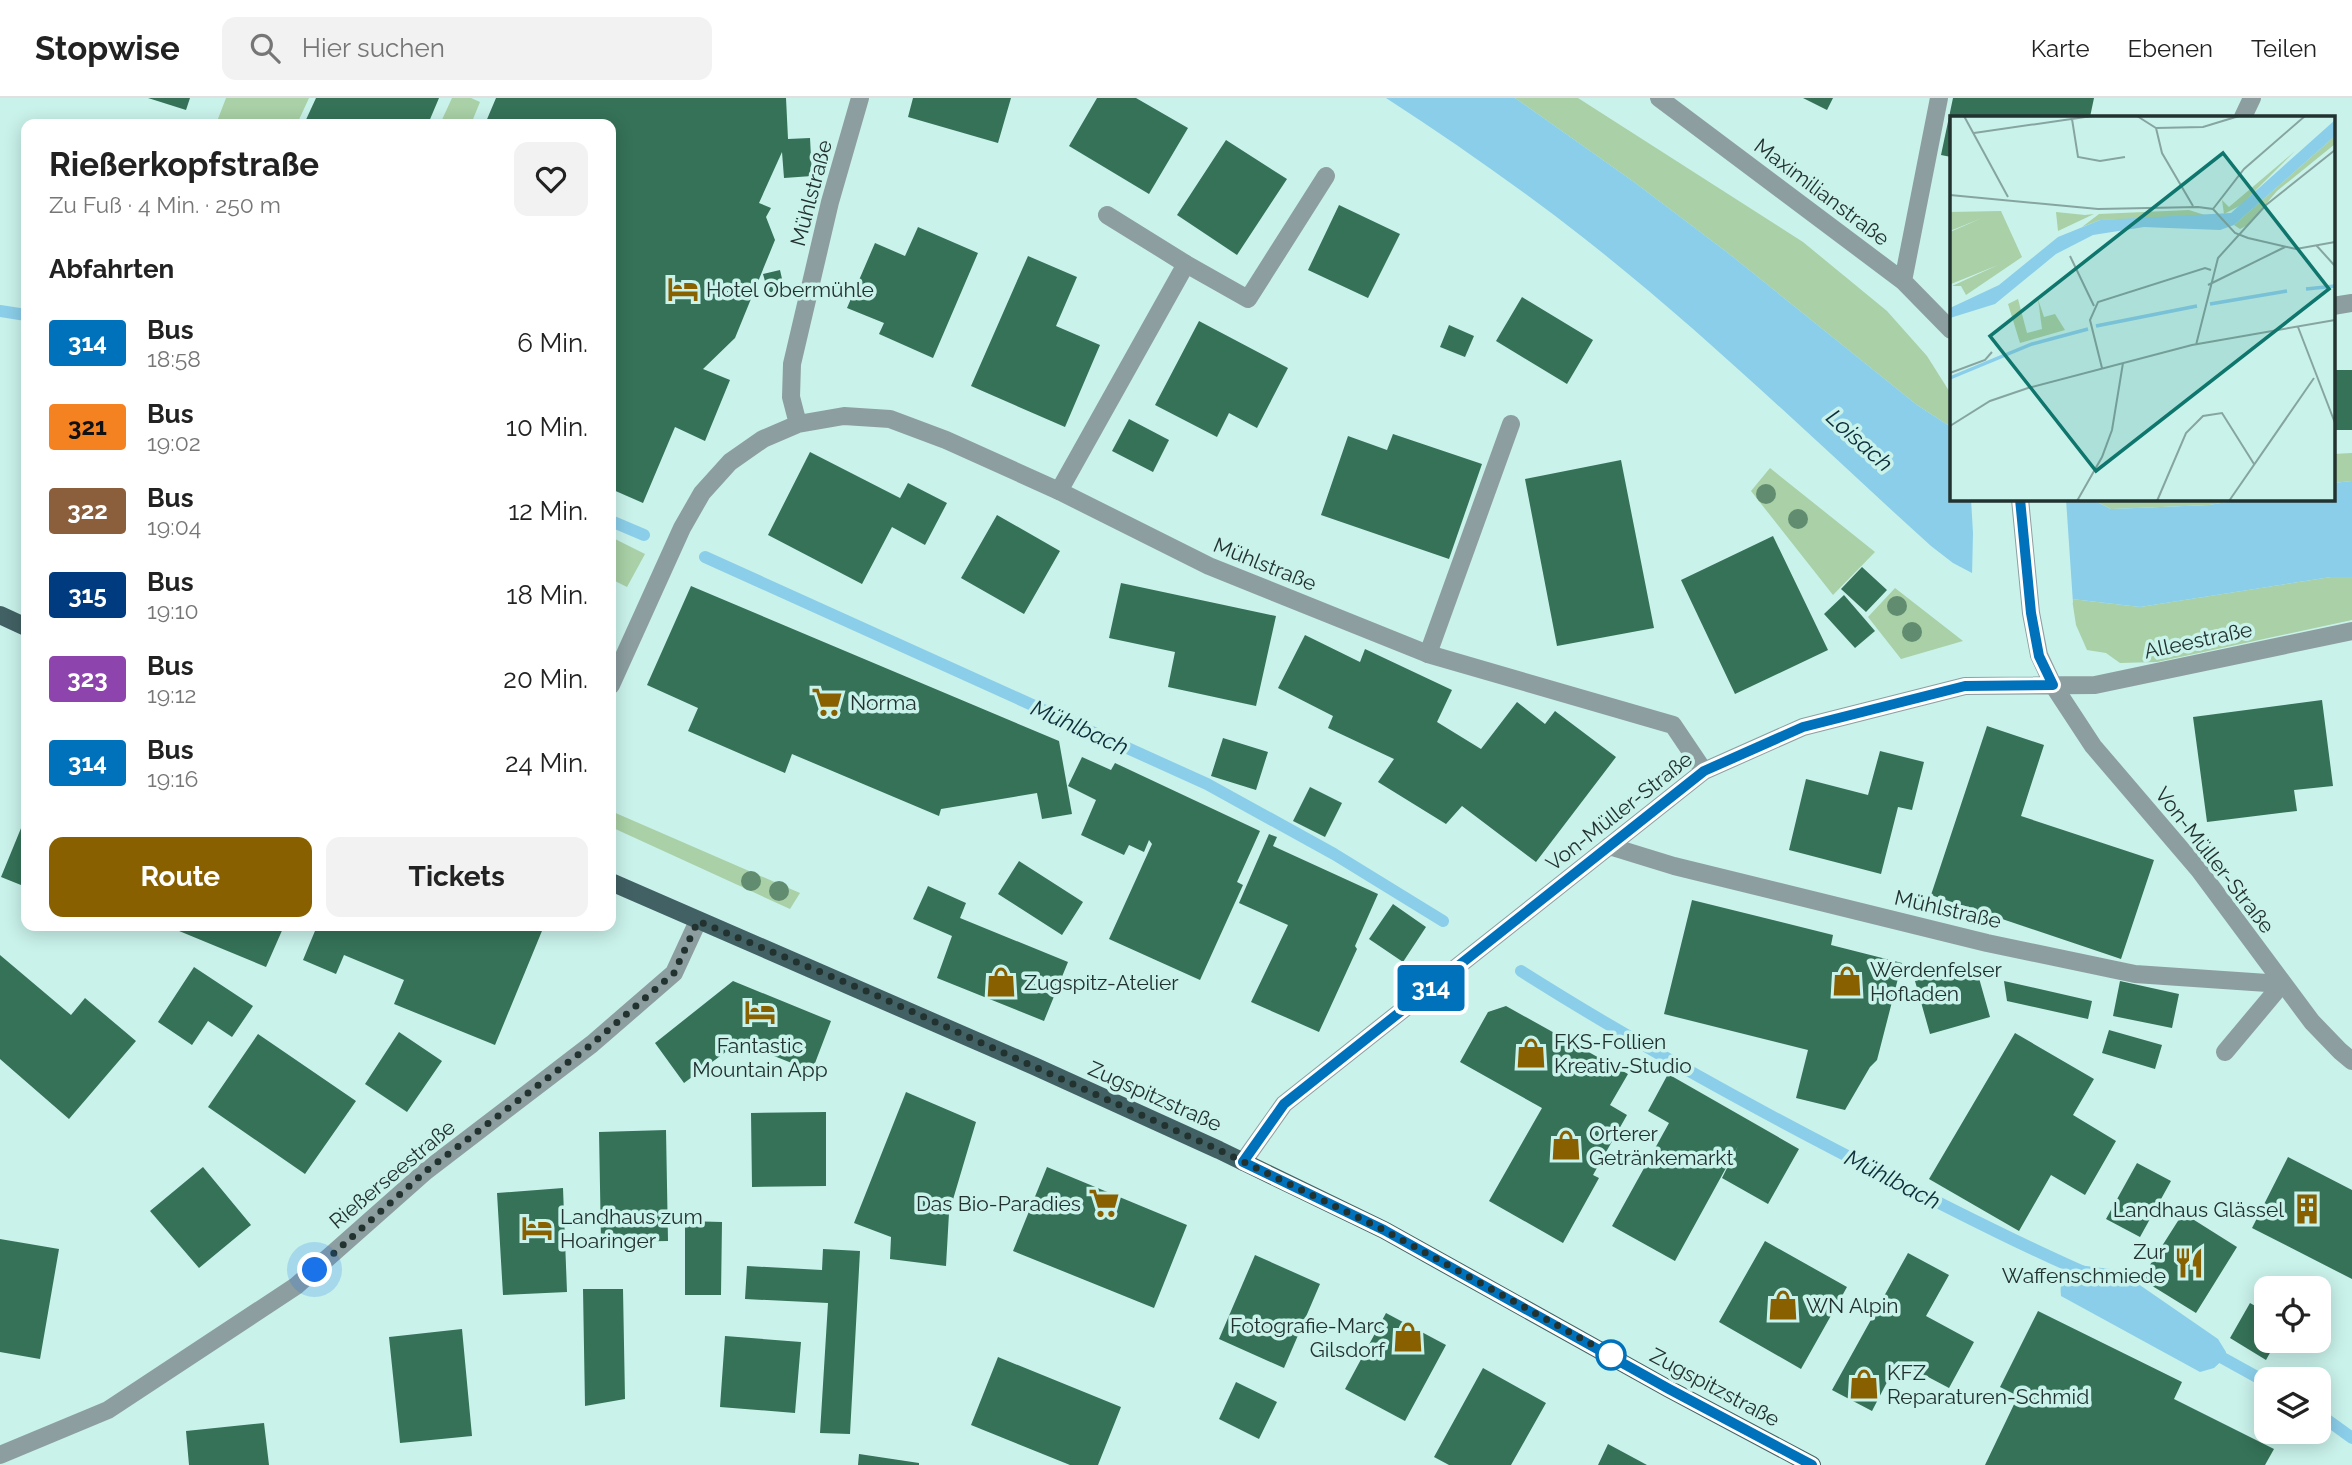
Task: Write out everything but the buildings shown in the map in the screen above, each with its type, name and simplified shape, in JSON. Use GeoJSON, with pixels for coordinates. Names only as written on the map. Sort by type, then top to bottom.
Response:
{"type":"FeatureCollection","features":[{"type":"Feature","properties":{"kind":"main road"},"geometry":{"type":"LineString","coordinates":[[0,615],[21,625]]}},
{"type":"Feature","properties":{"kind":"main road","name":"Zugspitzstraße"},"geometry":{"type":"LineString","coordinates":[[616,884],[871,993],[1243,1162],[1384,1230],[1669,1389],[1812,1465]]}},
{"type":"Feature","properties":{"kind":"street","name":"Mühlstraße"},"geometry":{"type":"LineString","coordinates":[[798,424],[791,397],[792,364],[830,202],[860,98]]}},
{"type":"Feature","properties":{"kind":"street","name":"Maximilianstraße"},"geometry":{"type":"LineString","coordinates":[[1659,98],[1903,281],[1950,329]]}},
{"type":"Feature","properties":{"kind":"street"},"geometry":{"type":"LineString","coordinates":[[1903,281],[1939,98]]}},
{"type":"Feature","properties":{"kind":"street"},"geometry":{"type":"LineString","coordinates":[[2243,116],[2252,98]]}},
{"type":"Feature","properties":{"kind":"street"},"geometry":{"type":"LineString","coordinates":[[1107,215],[1248,299],[1326,176]]}},
{"type":"Feature","properties":{"kind":"street"},"geometry":{"type":"LineString","coordinates":[[1059,491],[1186,264]]}},
{"type":"Feature","properties":{"kind":"street"},"geometry":{"type":"LineString","coordinates":[[2334,306],[2352,303]]}},
{"type":"Feature","properties":{"kind":"street","name":"Mühlstraße"},"geometry":{"type":"LineString","coordinates":[[616,674],[681,528],[702,493],[730,462],[763,439],[798,424],[844,416],[890,419],[946,440],[1059,491],[1209,566],[1428,654],[1673,725],[1704,771]]}},
{"type":"Feature","properties":{"kind":"street"},"geometry":{"type":"LineString","coordinates":[[1428,654],[1511,425]]}},
{"type":"Feature","properties":{"kind":"street"},"geometry":{"type":"LineString","coordinates":[[2020,500],[2031,613],[2039,656],[2053,685]]}},
{"type":"Feature","properties":{"kind":"street","name":"Alleestraße"},"geometry":{"type":"LineString","coordinates":[[2053,685],[2095,685],[2352,631]]}},
{"type":"Feature","properties":{"kind":"street","name":"Von-Müller-Straße"},"geometry":{"type":"LineString","coordinates":[[1243,1162],[1284,1104],[1704,771],[1803,727],[1965,686],[2053,685],[2093,746],[2199,870],[2312,1022],[2352,1060]]}},
{"type":"Feature","properties":{"kind":"street","name":"Mühlstraße"},"geometry":{"type":"LineString","coordinates":[[1609,846],[1674,866],[1961,936],[2135,974],[2282,984]]}},
{"type":"Feature","properties":{"kind":"street","name":"Rießerseestraße"},"geometry":{"type":"LineString","coordinates":[[0,1455],[108,1410],[296,1286],[426,1171],[592,1044],[674,973],[698,921]]}},
{"type":"Feature","properties":{"kind":"street"},"geometry":{"type":"LineString","coordinates":[[2225,1052],[2282,984]]}},
{"type":"Feature","properties":{"kind":"green space"},"geometry":{"type":"Polygon","coordinates":[[[226,98],[309,98],[299,119],[218,119],[226,98]]]}},
{"type":"Feature","properties":{"kind":"green space"},"geometry":{"type":"Polygon","coordinates":[[[452,98],[471,98],[480,102],[473,119],[442,119],[452,98]]]}},
{"type":"Feature","properties":{"kind":"green space"},"geometry":{"type":"Polygon","coordinates":[[[1515,98],[1578,98],[1803,242],[1887,311],[1927,356],[1950,392],[1950,426],[1917,405],[1728,253],[1515,98]]]}},
{"type":"Feature","properties":{"kind":"green space"},"geometry":{"type":"Polygon","coordinates":[[[2352,453],[2352,481],[2334,483],[2334,454],[2352,453]]]}},
{"type":"Feature","properties":{"kind":"green space"},"geometry":{"type":"Polygon","coordinates":[[[1770,468],[1875,552],[1833,595],[1751,491],[1770,468]]]}},
{"type":"Feature","properties":{"kind":"green space"},"geometry":{"type":"Polygon","coordinates":[[[2093,500],[2238,500],[2209,505],[2111,509],[2093,500]]]}},
{"type":"Feature","properties":{"kind":"green space"},"geometry":{"type":"Polygon","coordinates":[[[616,540],[645,554],[627,587],[616,582],[616,540]]]}},
{"type":"Feature","properties":{"kind":"green space"},"geometry":{"type":"Polygon","coordinates":[[[2331,577],[2352,577],[2352,620],[2157,662],[2120,663],[2106,653],[2087,650],[2076,625],[2072,599],[2140,607],[2331,577]]]}},
{"type":"Feature","properties":{"kind":"green space"},"geometry":{"type":"Polygon","coordinates":[[[1895,588],[1963,641],[1901,659],[1868,617],[1895,588]]]}},
{"type":"Feature","properties":{"kind":"green space"},"geometry":{"type":"Polygon","coordinates":[[[616,813],[800,893],[790,909],[616,829],[616,813]]]}},
{"type":"Feature","properties":{"kind":"water","name":"Loisach"},"geometry":{"type":"Polygon","coordinates":[[[1386,98],[1515,98],[1634,182],[1728,253],[1917,405],[1950,426],[1950,500],[2093,500],[2111,509],[2209,505],[2238,500],[2334,500],[2334,483],[2352,481],[2352,577],[2331,577],[2140,607],[2072,599],[1972,573],[1931,546],[1718,351],[1630,275],[1462,149],[1386,98]]]}},
{"type":"Feature","properties":{"kind":"water"},"geometry":{"type":"Polygon","coordinates":[[[2078,1265],[2118,1270],[2218,1339],[2226,1357],[2214,1368],[2200,1372],[2061,1296],[2064,1278],[2078,1265]]]}},
{"type":"Feature","properties":{"kind":"pier"},"geometry":{"type":"Polygon","coordinates":[[[1971,500],[2066,500],[2073,603],[1972,576],[1971,500]]]}},
{"type":"Feature","properties":{"kind":"waterway","name":"Mühlbach"},"geometry":{"type":"LineString","coordinates":[[0,311],[21,314]]}},
{"type":"Feature","properties":{"kind":"waterway","name":"Mühlbach"},"geometry":{"type":"LineString","coordinates":[[616,523],[644,535]]}},
{"type":"Feature","properties":{"kind":"waterway","name":"Mühlbach"},"geometry":{"type":"LineString","coordinates":[[705,557],[1207,784],[1334,854],[1443,921]]}},
{"type":"Feature","properties":{"kind":"waterway","name":"Mühlbach"},"geometry":{"type":"LineString","coordinates":[[1521,971],[1658,1053],[1798,1130],[1989,1228],[2088,1274]]}},
{"type":"Feature","properties":{"kind":"waterway","name":"Mühlbach"},"geometry":{"type":"LineString","coordinates":[[2210,1351],[2254,1375]]}},
{"type":"Feature","properties":{"kind":"waterway","name":"Mühlbach"},"geometry":{"type":"LineString","coordinates":[[2331,1423],[2352,1438]]}},
{"type":"Feature","properties":{"kind":"bus line","name":"314"},"geometry":{"type":"LineString","coordinates":[[1812,1465],[1669,1389],[1384,1230],[1243,1162],[1284,1104],[1704,771],[1803,727],[1965,686],[2053,685],[2039,656],[2031,613],[2020,500]]}},
{"type":"Feature","properties":{"kind":"place","name":"Hotel Obermühle"},"geometry":{"type":"Point","coordinates":[683,289]}},
{"type":"Feature","properties":{"kind":"place","name":"Norma"},"geometry":{"type":"Point","coordinates":[827,702]}},
{"type":"Feature","properties":{"kind":"place","name":"Werdenfelser Hofladen"},"geometry":{"type":"Point","coordinates":[1847,981]}},
{"type":"Feature","properties":{"kind":"place","name":"Zugspitz-Atelier"},"geometry":{"type":"Point","coordinates":[1001,982]}},
{"type":"Feature","properties":{"kind":"place","name":"Fantastic Mountain App"},"geometry":{"type":"Point","coordinates":[760,1012]}},
{"type":"Feature","properties":{"kind":"place","name":"FKS-Follien Kreativ-Studio"},"geometry":{"type":"Point","coordinates":[1531,1053]}},
{"type":"Feature","properties":{"kind":"place","name":"Orterer Getränkemarkt"},"geometry":{"type":"Point","coordinates":[1566,1145]}},
{"type":"Feature","properties":{"kind":"place","name":"Das Bio-Paradies"},"geometry":{"type":"Point","coordinates":[1104,1203]}},
{"type":"Feature","properties":{"kind":"place","name":"Landhaus Glässel"},"geometry":{"type":"Point","coordinates":[2307,1209]}},
{"type":"Feature","properties":{"kind":"place","name":"Landhaus zum Hoaringer"},"geometry":{"type":"Point","coordinates":[537,1228]}},
{"type":"Feature","properties":{"kind":"place","name":"Zur Waffenschmiede"},"geometry":{"type":"Point","coordinates":[2189,1263]}},
{"type":"Feature","properties":{"kind":"place","name":"WN Alpin"},"geometry":{"type":"Point","coordinates":[1783,1305]}},
{"type":"Feature","properties":{"kind":"place","name":"Fotografie-Marc Gilsdorf"},"geometry":{"type":"Point","coordinates":[1408,1337]}},
{"type":"Feature","properties":{"kind":"place","name":"KFZ Reparaturen-Schmid"},"geometry":{"type":"Point","coordinates":[1864,1384]}},
{"type":"Feature","properties":{"kind":"route"},"geometry":{"type":"LineString","coordinates":[[315,1270],[426,1171],[592,1044],[674,973],[698,921],[871,993],[1219,1150],[1384,1230],[1611,1355]]}}]}
